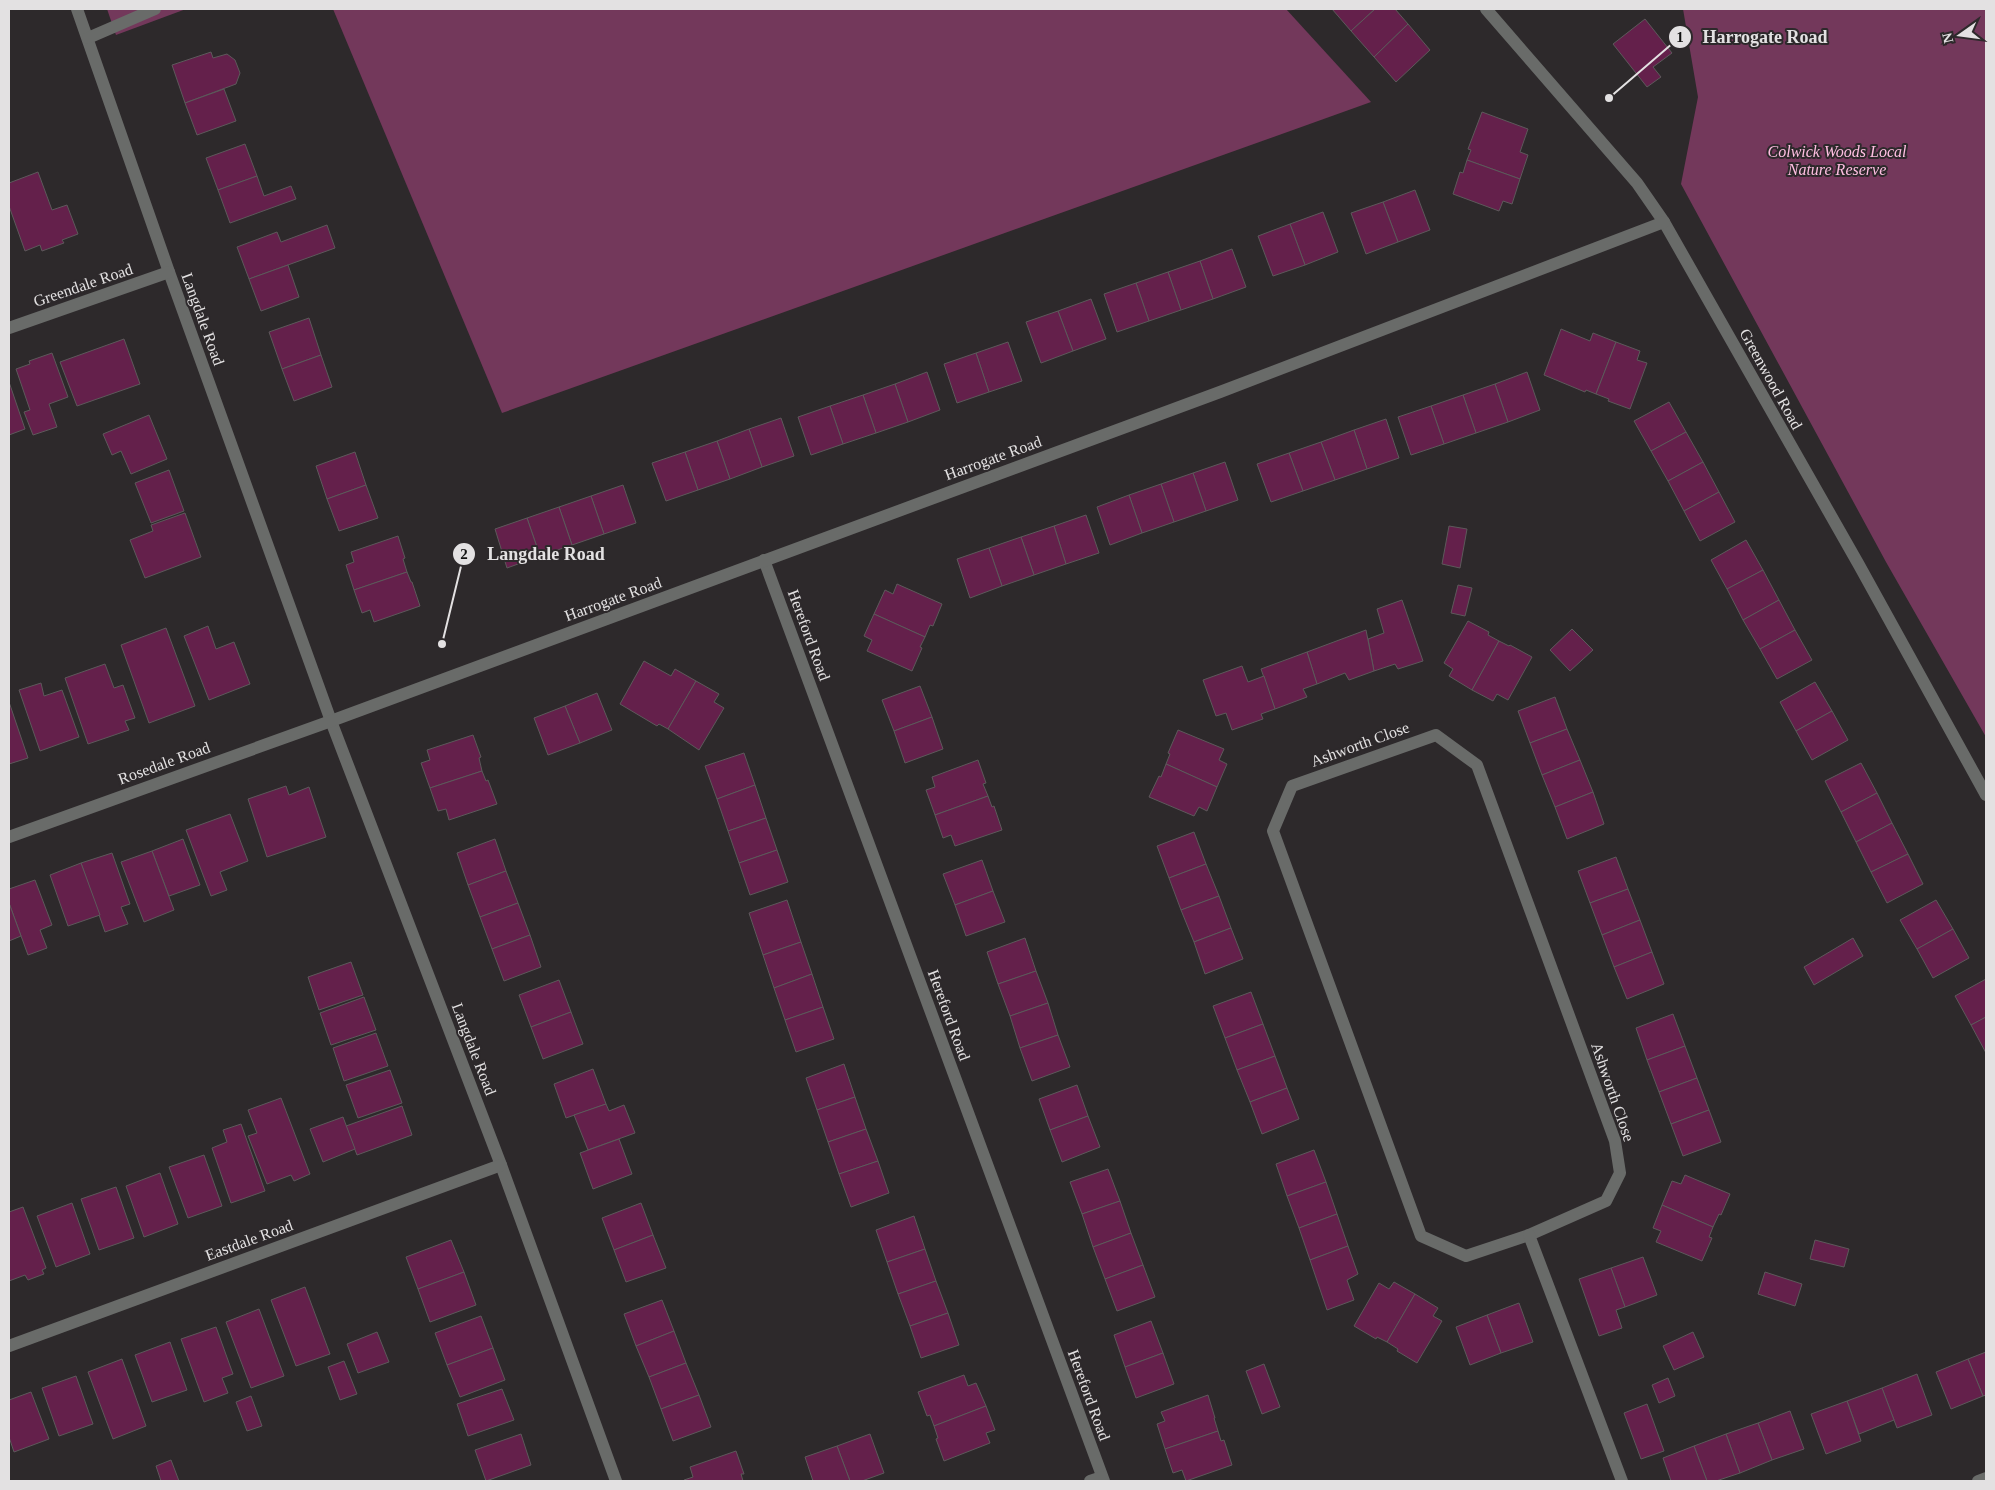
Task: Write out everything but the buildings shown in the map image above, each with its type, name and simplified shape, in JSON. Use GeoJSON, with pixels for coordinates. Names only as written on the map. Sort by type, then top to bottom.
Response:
{"type":"FeatureCollection","features":[{"type":"Feature","properties":{"kind":"street","name":"Langdale Road"},"geometry":{"type":"LineString","coordinates":[[77,9],[169,272],[331,721],[501,1165],[616,1481]]}},
{"type":"Feature","properties":{"kind":"street"},"geometry":{"type":"LineString","coordinates":[[88,38],[155,9]]}},
{"type":"Feature","properties":{"kind":"street","name":"Greenwood Road"},"geometry":{"type":"LineString","coordinates":[[1486,9],[1637,183],[1664,222],[1986,795]]}},
{"type":"Feature","properties":{"kind":"street","name":"Harrogate Road"},"geometry":{"type":"LineString","coordinates":[[331,721],[1220,392],[1664,222]]}},
{"type":"Feature","properties":{"kind":"street","name":"Greendale Road"},"geometry":{"type":"LineString","coordinates":[[9,328],[169,272]]}},
{"type":"Feature","properties":{"kind":"street","name":"Hereford Road"},"geometry":{"type":"LineString","coordinates":[[764,560],[1103,1479]]}},
{"type":"Feature","properties":{"kind":"street","name":"Rosedale Road"},"geometry":{"type":"LineString","coordinates":[[9,837],[331,721]]}},
{"type":"Feature","properties":{"kind":"street","name":"Ashworth Close"},"geometry":{"type":"LineString","coordinates":[[1436,735],[1477,765],[1615,1141],[1620,1173],[1606,1201],[1529,1235],[1466,1256],[1421,1236],[1273,831],[1292,786],[1436,735]]}},
{"type":"Feature","properties":{"kind":"street","name":"Eastdale Road"},"geometry":{"type":"LineString","coordinates":[[9,1346],[501,1165]]}},
{"type":"Feature","properties":{"kind":"street"},"geometry":{"type":"LineString","coordinates":[[1529,1235],[1622,1481]]}},
{"type":"Feature","properties":{"kind":"street"},"geometry":{"type":"LineString","coordinates":[[1978,1481],[1986,1478]]}},
{"type":"Feature","properties":{"kind":"street"},"geometry":{"type":"LineString","coordinates":[[1090,1481],[1103,1479]]}},
{"type":"Feature","properties":{"kind":"green space"},"geometry":{"type":"Polygon","coordinates":[[[107,9],[186,9],[116,35],[107,9]]]}},
{"type":"Feature","properties":{"kind":"green space"},"geometry":{"type":"Polygon","coordinates":[[[333,9],[1286,9],[1371,102],[502,413],[333,9]]]}},
{"type":"Feature","properties":{"kind":"green space","name":"Colwick Woods Local Nature Reserve"},"geometry":{"type":"Polygon","coordinates":[[[1683,9],[1986,9],[1986,737],[1886,562],[1681,184],[1698,97],[1683,9]]]}},
{"type":"Feature","properties":{"kind":"place","name":"Harrogate Road"},"geometry":{"type":"Point","coordinates":[1609,98]}},
{"type":"Feature","properties":{"kind":"place","name":"Langdale Road"},"geometry":{"type":"Point","coordinates":[442,644]}}]}
